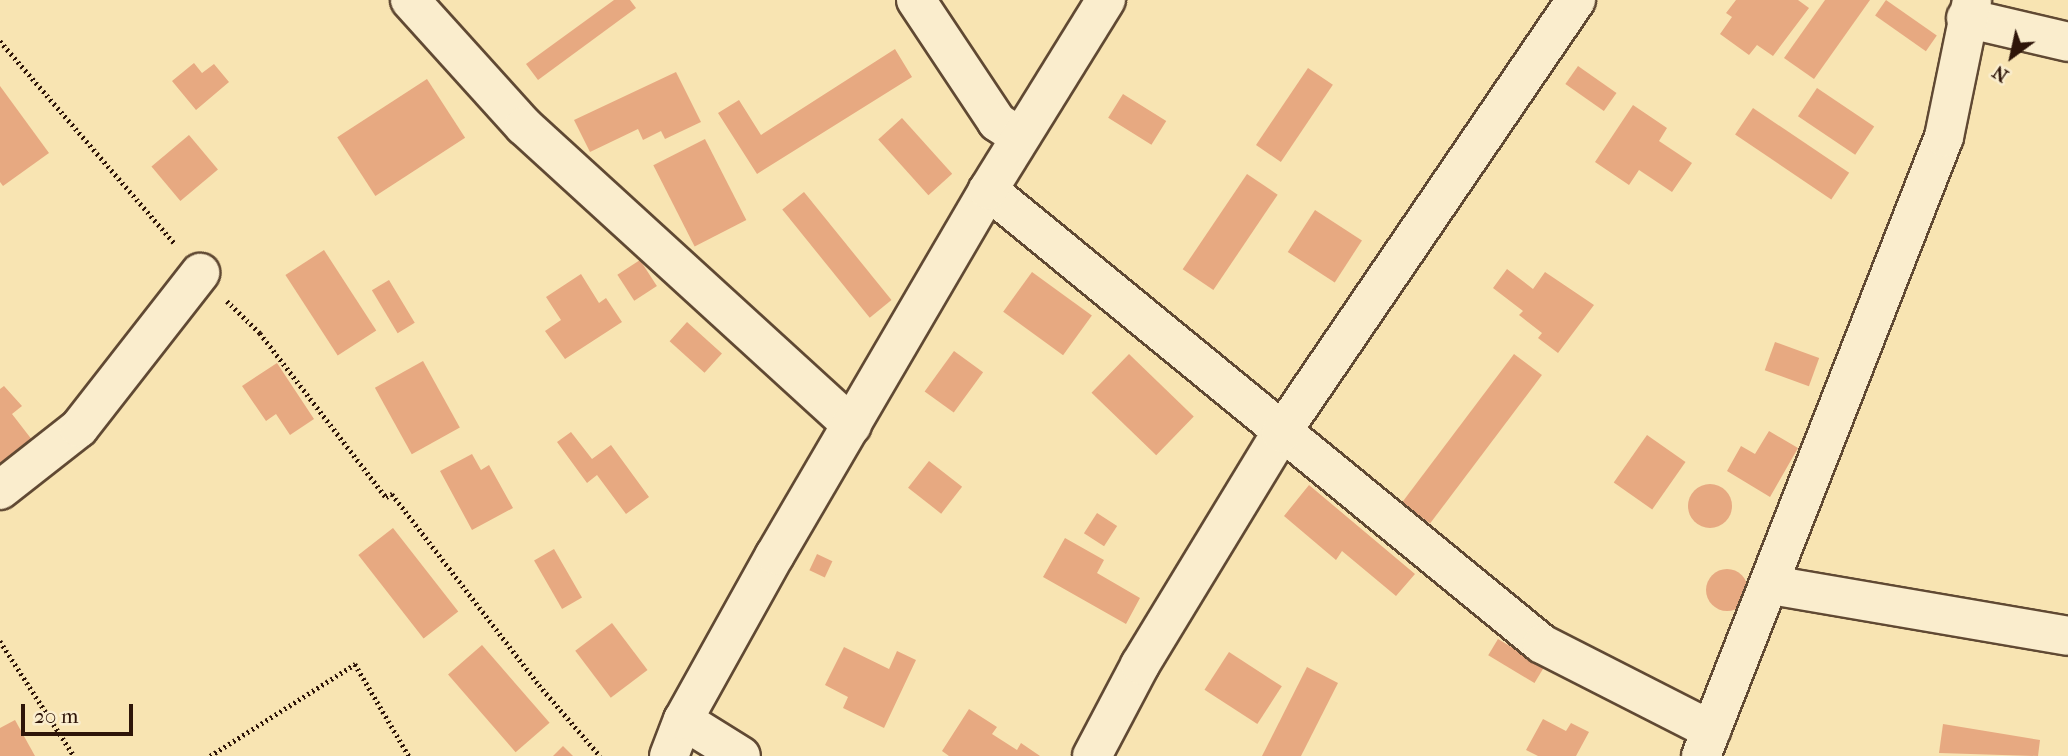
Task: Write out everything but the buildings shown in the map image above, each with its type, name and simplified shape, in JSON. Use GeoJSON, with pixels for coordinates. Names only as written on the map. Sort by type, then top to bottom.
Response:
{"type":"FeatureCollection","features":[{"type":"Feature","properties":{"kind":"street"},"geometry":{"type":"LineString","coordinates":[[410,0],[524,126],[852,425]]}},
{"type":"Feature","properties":{"kind":"street"},"geometry":{"type":"LineString","coordinates":[[916,0],[997,122],[1020,137]]}},
{"type":"Feature","properties":{"kind":"street"},"geometry":{"type":"LineString","coordinates":[[669,756],[683,720],[852,425],[988,190],[1106,0]]}},
{"type":"Feature","properties":{"kind":"street"},"geometry":{"type":"LineString","coordinates":[[1092,756],[1140,665],[1282,433],[1576,0]]}},
{"type":"Feature","properties":{"kind":"street"},"geometry":{"type":"LineString","coordinates":[[988,190],[1542,643],[1706,743],[1771,585],[1944,137],[1969,9],[2068,41]]}},
{"type":"Feature","properties":{"kind":"street"},"geometry":{"type":"LineString","coordinates":[[0,490],[79,428],[200,273]]}},
{"type":"Feature","properties":{"kind":"street"},"geometry":{"type":"LineString","coordinates":[[1771,585],[2068,636]]}},
{"type":"Feature","properties":{"kind":"street"},"geometry":{"type":"LineString","coordinates":[[683,720],[741,756]]}},
{"type":"Feature","properties":{"kind":"path"},"geometry":{"type":"LineString","coordinates":[[0,41],[200,273],[260,333],[386,497],[392,494],[600,756]]}},
{"type":"Feature","properties":{"kind":"path"},"geometry":{"type":"LineString","coordinates":[[0,641],[74,756]]}},
{"type":"Feature","properties":{"kind":"path"},"geometry":{"type":"LineString","coordinates":[[210,756],[355,664],[409,756]]}}]}
